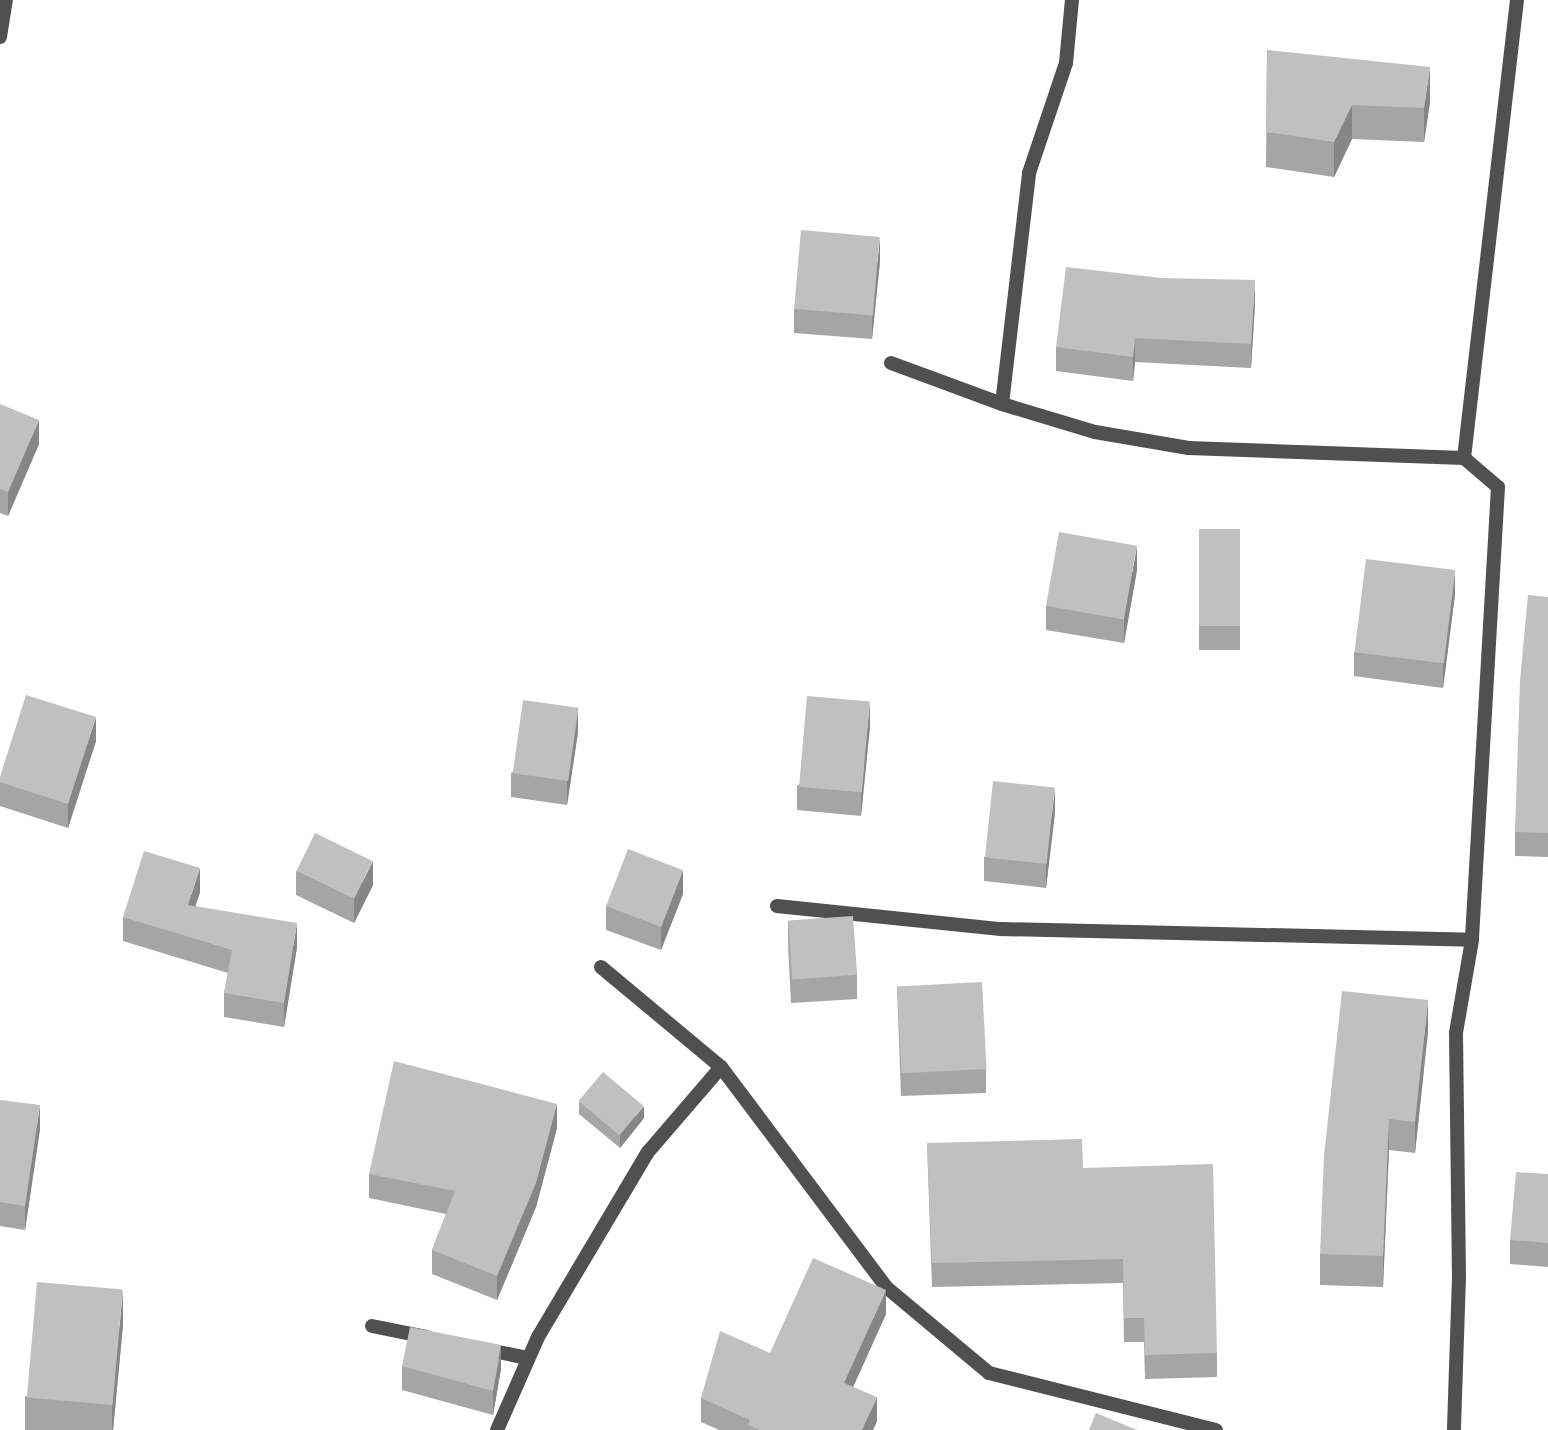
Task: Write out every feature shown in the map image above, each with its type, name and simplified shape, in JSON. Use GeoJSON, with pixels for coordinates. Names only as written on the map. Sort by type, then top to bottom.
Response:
{"type":"FeatureCollection","features":[{"type":"Feature","properties":{"kind":"street"},"geometry":{"type":"LineString","coordinates":[[0,37],[6,0]]}},
{"type":"Feature","properties":{"kind":"street"},"geometry":{"type":"LineString","coordinates":[[1002,404],[1029,173],[1066,63],[1072,0]]}},
{"type":"Feature","properties":{"kind":"street"},"geometry":{"type":"LineString","coordinates":[[1464,458],[1517,0]]}},
{"type":"Feature","properties":{"kind":"street"},"geometry":{"type":"LineString","coordinates":[[891,363],[1002,404],[1095,432],[1189,448],[1464,458],[1498,487],[1472,940],[1456,1033],[1459,1277],[1454,1430]]}},
{"type":"Feature","properties":{"kind":"street"},"geometry":{"type":"LineString","coordinates":[[777,906],[1001,929],[1472,940]]}},
{"type":"Feature","properties":{"kind":"street"},"geometry":{"type":"LineString","coordinates":[[601,967],[721,1067],[886,1287],[989,1373],[1216,1430]]}},
{"type":"Feature","properties":{"kind":"street"},"geometry":{"type":"LineString","coordinates":[[497,1430],[528,1358],[648,1152],[721,1067]]}},
{"type":"Feature","properties":{"kind":"street"},"geometry":{"type":"LineString","coordinates":[[372,1326],[437,1339]]}},
{"type":"Feature","properties":{"kind":"street"},"geometry":{"type":"LineString","coordinates":[[463,1345],[528,1358]]}},
{"type":"Feature","properties":{"kind":"building"},"geometry":{"type":"Polygon","coordinates":[[[1267,50],[1430,67],[1424,108],[1352,105],[1334,142],[1266,132],[1267,50]]]}},
{"type":"Feature","properties":{"kind":"building"},"geometry":{"type":"Polygon","coordinates":[[[801,230],[880,237],[873,316],[794,309],[801,230]]]}},
{"type":"Feature","properties":{"kind":"building"},"geometry":{"type":"Polygon","coordinates":[[[1066,267],[1161,278],[1255,280],[1251,344],[1135,338],[1133,357],[1056,347],[1066,267]]]}},
{"type":"Feature","properties":{"kind":"building"},"geometry":{"type":"Polygon","coordinates":[[[0,404],[39,420],[8,492],[0,489],[0,404]]]}},
{"type":"Feature","properties":{"kind":"building"},"geometry":{"type":"Polygon","coordinates":[[[1199,529],[1240,529],[1240,626],[1199,626],[1199,529]]]}},
{"type":"Feature","properties":{"kind":"building"},"geometry":{"type":"Polygon","coordinates":[[[1059,532],[1137,546],[1124,620],[1046,606],[1059,532]]]}},
{"type":"Feature","properties":{"kind":"building"},"geometry":{"type":"Polygon","coordinates":[[[1366,559],[1455,570],[1444,663],[1355,652],[1366,559]]]}},
{"type":"Feature","properties":{"kind":"building"},"geometry":{"type":"Polygon","coordinates":[[[1528,595],[1548,597],[1548,833],[1515,832],[1520,681],[1528,595]]]}},
{"type":"Feature","properties":{"kind":"building"},"geometry":{"type":"Polygon","coordinates":[[[26,695],[96,717],[68,804],[0,782],[26,695]]]}},
{"type":"Feature","properties":{"kind":"building"},"geometry":{"type":"Polygon","coordinates":[[[807,696],[870,701],[862,792],[799,787],[807,696]]]}},
{"type":"Feature","properties":{"kind":"building"},"geometry":{"type":"Polygon","coordinates":[[[523,700],[578,708],[568,781],[513,773],[523,700]]]}},
{"type":"Feature","properties":{"kind":"building"},"geometry":{"type":"Polygon","coordinates":[[[993,781],[1055,787],[1047,864],[985,858],[993,781]]]}},
{"type":"Feature","properties":{"kind":"building"},"geometry":{"type":"Polygon","coordinates":[[[315,833],[373,861],[354,899],[297,871],[315,833]]]}},
{"type":"Feature","properties":{"kind":"building"},"geometry":{"type":"Polygon","coordinates":[[[628,849],[683,870],[661,927],[606,906],[628,849]]]}},
{"type":"Feature","properties":{"kind":"building"},"geometry":{"type":"Polygon","coordinates":[[[144,851],[200,868],[188,905],[297,923],[284,1003],[224,993],[232,950],[123,917],[144,851]]]}},
{"type":"Feature","properties":{"kind":"building"},"geometry":{"type":"Polygon","coordinates":[[[853,916],[857,975],[792,979],[788,921],[853,916]]]}},
{"type":"Feature","properties":{"kind":"building"},"geometry":{"type":"Polygon","coordinates":[[[982,982],[987,1069],[902,1073],[897,986],[982,982]]]}},
{"type":"Feature","properties":{"kind":"building"},"geometry":{"type":"Polygon","coordinates":[[[1342,991],[1428,1000],[1415,1122],[1389,1119],[1383,1256],[1320,1254],[1324,1156],[1342,991]]]}},
{"type":"Feature","properties":{"kind":"building"},"geometry":{"type":"Polygon","coordinates":[[[394,1061],[557,1104],[536,1183],[497,1276],[432,1250],[455,1191],[369,1174],[394,1061]]]}},
{"type":"Feature","properties":{"kind":"building"},"geometry":{"type":"Polygon","coordinates":[[[603,1072],[644,1106],[619,1135],[579,1101],[603,1072]]]}},
{"type":"Feature","properties":{"kind":"building"},"geometry":{"type":"Polygon","coordinates":[[[0,1100],[40,1105],[25,1206],[0,1202],[0,1100]]]}},
{"type":"Feature","properties":{"kind":"building"},"geometry":{"type":"Polygon","coordinates":[[[1082,1139],[1083,1168],[1213,1164],[1217,1353],[1145,1355],[1144,1318],[1124,1318],[1123,1259],[932,1263],[927,1143],[1082,1139]]]}},
{"type":"Feature","properties":{"kind":"building"},"geometry":{"type":"Polygon","coordinates":[[[1516,1172],[1548,1174],[1548,1243],[1510,1240],[1516,1172]]]}},
{"type":"Feature","properties":{"kind":"building"},"geometry":{"type":"Polygon","coordinates":[[[813,1258],[886,1290],[844,1383],[877,1397],[862,1430],[760,1430],[748,1425],[750,1420],[701,1398],[720,1331],[770,1353],[813,1258]]]}},
{"type":"Feature","properties":{"kind":"building"},"geometry":{"type":"Polygon","coordinates":[[[37,1282],[123,1289],[113,1405],[27,1398],[37,1282]]]}},
{"type":"Feature","properties":{"kind":"building"},"geometry":{"type":"Polygon","coordinates":[[[410,1327],[501,1345],[493,1391],[402,1366],[410,1327]]]}},
{"type":"Feature","properties":{"kind":"building"},"geometry":{"type":"Polygon","coordinates":[[[1096,1413],[1137,1430],[1089,1430],[1096,1413]]]}}]}
